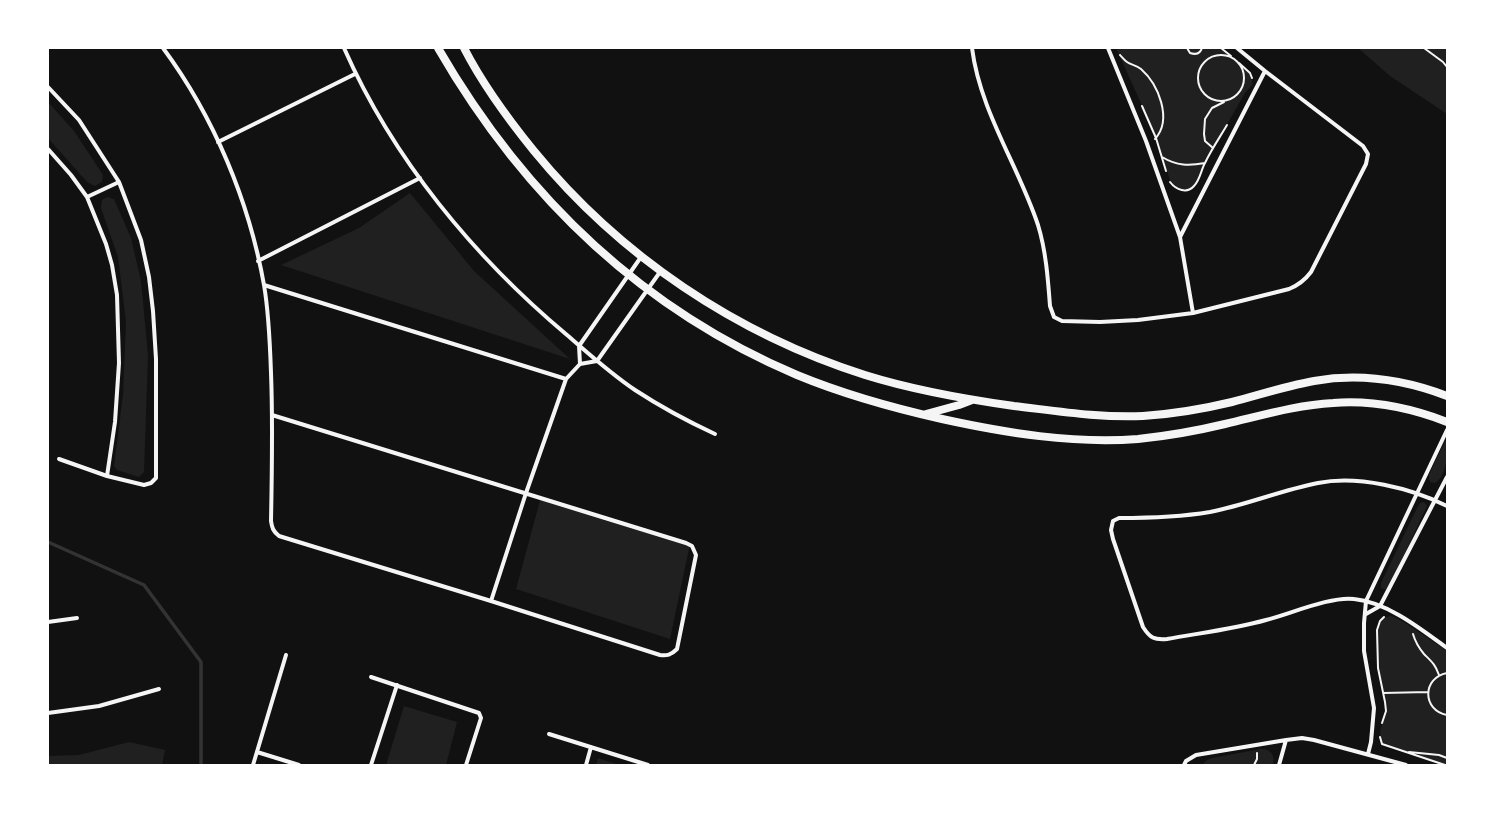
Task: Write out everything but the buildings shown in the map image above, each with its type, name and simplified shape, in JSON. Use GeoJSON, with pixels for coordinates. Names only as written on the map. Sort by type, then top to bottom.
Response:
{"type":"FeatureCollection","features":[{"type":"Feature","properties":{"kind":"main road"},"geometry":{"type":"LineString","coordinates":[[438,48],[470,100],[498,140],[524,173],[576,229],[648,290],[709,331],[772,364],[800,376],[851,394],[923,415],[1032,435],[1105,440],[1138,439],[1183,433],[1300,407],[1333,403],[1362,403],[1395,406],[1447,422]]}},
{"type":"Feature","properties":{"kind":"main road"},"geometry":{"type":"LineString","coordinates":[[464,48],[485,84],[542,161],[564,186],[604,225],[641,257],[660,272],[706,303],[738,321],[796,349],[866,375],[902,385],[972,400],[1079,414],[1116,416],[1141,416],[1194,410],[1314,381],[1363,378],[1410,384],[1447,396]]}},
{"type":"Feature","properties":{"kind":"main road"},"geometry":{"type":"LineString","coordinates":[[923,415],[972,400]]}},
{"type":"Feature","properties":{"kind":"street"},"geometry":{"type":"LineString","coordinates":[[163,48],[192,90],[226,158],[246,211],[253,237],[264,285],[270,337],[272,415],[271,521],[274,532],[279,536],[660,655],[666,656],[672,654],[676,649],[696,555],[692,546],[272,415]]}},
{"type":"Feature","properties":{"kind":"street"},"geometry":{"type":"LineString","coordinates":[[344,48],[355,74],[374,108],[420,178],[442,209],[489,263],[536,310],[597,361],[634,389],[673,414],[715,434]]}},
{"type":"Feature","properties":{"kind":"street"},"geometry":{"type":"LineString","coordinates":[[972,48],[976,71],[986,106],[1018,175],[1038,224],[1046,262],[1050,306],[1054,317],[1062,321],[1070,322],[1138,320],[1193,313],[1289,289],[1299,285],[1312,272],[1338,216],[1361,177],[1368,159],[1368,154],[1363,146],[1237,48]]}},
{"type":"Feature","properties":{"kind":"street"},"geometry":{"type":"LineString","coordinates":[[1108,48],[1146,141],[1180,237],[1193,313]]}},
{"type":"Feature","properties":{"kind":"street"},"geometry":{"type":"LineString","coordinates":[[1180,237],[1265,71]]}},
{"type":"Feature","properties":{"kind":"street"},"geometry":{"type":"LineString","coordinates":[[218,142],[355,74]]}},
{"type":"Feature","properties":{"kind":"street"},"geometry":{"type":"LineString","coordinates":[[48,87],[79,120],[119,182],[140,240],[149,277],[156,360],[156,478],[151,483],[144,485],[107,476],[59,459]]}},
{"type":"Feature","properties":{"kind":"street"},"geometry":{"type":"LineString","coordinates":[[48,149],[71,175],[87,197],[106,244],[112,265],[117,295],[118,370],[115,422],[107,476]]}},
{"type":"Feature","properties":{"kind":"street"},"geometry":{"type":"LineString","coordinates":[[258,261],[420,178]]}},
{"type":"Feature","properties":{"kind":"street"},"geometry":{"type":"LineString","coordinates":[[87,197],[119,182]]}},
{"type":"Feature","properties":{"kind":"street"},"geometry":{"type":"LineString","coordinates":[[580,364],[579,346],[641,257]]}},
{"type":"Feature","properties":{"kind":"street"},"geometry":{"type":"LineString","coordinates":[[491,601],[526,493],[566,379],[580,364],[597,361],[660,272]]}},
{"type":"Feature","properties":{"kind":"street"},"geometry":{"type":"LineString","coordinates":[[264,285],[566,379]]}},
{"type":"Feature","properties":{"kind":"street"},"geometry":{"type":"LineString","coordinates":[[1368,754],[1371,742],[1374,708],[1364,651],[1366,601],[1447,430]]}},
{"type":"Feature","properties":{"kind":"street"},"geometry":{"type":"LineString","coordinates":[[1366,614],[1380,606],[1436,501],[1447,477]]}},
{"type":"Feature","properties":{"kind":"street"},"geometry":{"type":"LineString","coordinates":[[1447,506],[1416,494],[1375,483],[1350,480],[1328,481],[1211,512],[1169,517],[1119,518],[1113,521],[1111,530],[1143,627],[1148,634],[1156,640],[1265,621],[1331,601],[1347,598],[1366,601],[1380,606],[1425,631],[1447,648]]}},
{"type":"Feature","properties":{"kind":"street"},"geometry":{"type":"LineString","coordinates":[[48,622],[77,618]]}},
{"type":"Feature","properties":{"kind":"street"},"geometry":{"type":"LineString","coordinates":[[253,765],[286,655]]}},
{"type":"Feature","properties":{"kind":"street"},"geometry":{"type":"LineString","coordinates":[[372,677],[479,713],[481,718],[466,765]]}},
{"type":"Feature","properties":{"kind":"street"},"geometry":{"type":"LineString","coordinates":[[371,765],[397,685]]}},
{"type":"Feature","properties":{"kind":"street"},"geometry":{"type":"LineString","coordinates":[[48,713],[99,706],[159,689]]}},
{"type":"Feature","properties":{"kind":"street"},"geometry":{"type":"LineString","coordinates":[[549,734],[648,765]]}},
{"type":"Feature","properties":{"kind":"street"},"geometry":{"type":"LineString","coordinates":[[1184,765],[1186,761],[1196,755],[1302,738],[1406,765]]}},
{"type":"Feature","properties":{"kind":"street"},"geometry":{"type":"LineString","coordinates":[[1279,765],[1286,740]]}},
{"type":"Feature","properties":{"kind":"street"},"geometry":{"type":"LineString","coordinates":[[586,765],[591,747]]}},
{"type":"Feature","properties":{"kind":"street"},"geometry":{"type":"LineString","coordinates":[[257,752],[298,765]]}},
{"type":"Feature","properties":{"kind":"path"},"geometry":{"type":"LineString","coordinates":[[1187,48],[1190,53],[1195,54],[1200,52],[1202,48]]}},
{"type":"Feature","properties":{"kind":"path"},"geometry":{"type":"LineString","coordinates":[[1221,48],[1250,73],[1253,81]]}},
{"type":"Feature","properties":{"kind":"path"},"geometry":{"type":"LineString","coordinates":[[1424,48],[1443,62],[1447,67]]}},
{"type":"Feature","properties":{"kind":"path"},"geometry":{"type":"LineString","coordinates":[[1121,59],[1118,53],[1127,62],[1140,69],[1151,81],[1158,93],[1163,117],[1161,130],[1156,138],[1146,141]]}},
{"type":"Feature","properties":{"kind":"path"},"geometry":{"type":"LineString","coordinates":[[1228,100],[1213,100],[1206,96],[1198,83],[1198,75],[1204,62],[1211,57],[1226,55],[1233,58]]}},
{"type":"Feature","properties":{"kind":"path"},"geometry":{"type":"LineString","coordinates":[[1222,155],[1205,141],[1204,119],[1212,108],[1235,97],[1240,91],[1244,84],[1244,77],[1243,69],[1239,63]]}},
{"type":"Feature","properties":{"kind":"path"},"geometry":{"type":"LineString","coordinates":[[1139,101],[1156,138],[1171,183],[1173,186],[1182,190],[1190,189],[1195,185],[1205,163],[1229,121]]}},
{"type":"Feature","properties":{"kind":"path"},"geometry":{"type":"LineString","coordinates":[[1162,156],[1176,164],[1184,165],[1205,163]]}},
{"type":"Feature","properties":{"kind":"path"},"geometry":{"type":"LineString","coordinates":[[1381,725],[1386,711],[1378,668],[1377,630],[1380,621],[1384,617]]}},
{"type":"Feature","properties":{"kind":"path"},"geometry":{"type":"LineString","coordinates":[[1412,633],[1416,643],[1424,654],[1433,661],[1439,675]]}},
{"type":"Feature","properties":{"kind":"path"},"geometry":{"type":"LineString","coordinates":[[1447,673],[1439,675],[1433,679],[1429,685],[1428,692],[1428,699],[1431,705],[1436,710],[1447,715]]}},
{"type":"Feature","properties":{"kind":"path"},"geometry":{"type":"LineString","coordinates":[[1372,695],[1383,693],[1428,692]]}},
{"type":"Feature","properties":{"kind":"path"},"geometry":{"type":"LineString","coordinates":[[1380,730],[1382,744],[1445,765]]}},
{"type":"Feature","properties":{"kind":"path"},"geometry":{"type":"LineString","coordinates":[[1254,765],[1257,759],[1256,750]]}},
{"type":"Feature","properties":{"kind":"path"},"geometry":{"type":"LineString","coordinates":[[1403,752],[1439,755],[1447,758]]}},
{"type":"Feature","properties":{"kind":"shaded area"},"geometry":{"type":"Polygon","coordinates":[[[1116,48],[1221,48],[1250,73],[1252,77],[1252,85],[1245,93],[1205,163],[1195,185],[1190,189],[1182,190],[1171,183],[1149,121],[1116,48]]]}},
{"type":"Feature","properties":{"kind":"shaded area"},"geometry":{"type":"Polygon","coordinates":[[[1358,48],[1447,48],[1447,114],[1390,76],[1358,48]]]}},
{"type":"Feature","properties":{"kind":"shaded area"},"geometry":{"type":"Polygon","coordinates":[[[48,102],[74,131],[103,175],[102,182],[95,186],[87,182],[48,138],[48,102]]]}},
{"type":"Feature","properties":{"kind":"shaded area"},"geometry":{"type":"Polygon","coordinates":[[[410,193],[474,271],[570,359],[281,265],[359,228],[410,193]]]}},
{"type":"Feature","properties":{"kind":"shaded area"},"geometry":{"type":"Polygon","coordinates":[[[107,197],[114,199],[131,238],[141,281],[148,355],[144,472],[139,477],[117,470],[114,466],[123,395],[126,322],[118,257],[101,208],[102,200],[107,197]]]}},
{"type":"Feature","properties":{"kind":"shaded area"},"geometry":{"type":"Polygon","coordinates":[[[1445,441],[1447,441],[1447,452],[1445,470],[1435,483],[1430,482],[1429,475],[1445,441]]]}},
{"type":"Feature","properties":{"kind":"shaded area"},"geometry":{"type":"Polygon","coordinates":[[[541,497],[690,544],[670,639],[516,589],[541,497]]]}},
{"type":"Feature","properties":{"kind":"shaded area"},"geometry":{"type":"Polygon","coordinates":[[[1424,502],[1427,506],[1389,587],[1386,590],[1381,588],[1381,583],[1418,506],[1420,503],[1424,502]]]}},
{"type":"Feature","properties":{"kind":"shaded area"},"geometry":{"type":"Polygon","coordinates":[[[1391,616],[1404,622],[1447,651],[1447,765],[1382,744],[1380,731],[1385,707],[1379,666],[1377,634],[1378,626],[1381,620],[1391,616]]]}},
{"type":"Feature","properties":{"kind":"shaded area"},"geometry":{"type":"Polygon","coordinates":[[[404,706],[457,722],[446,765],[386,765],[404,706]]]}},
{"type":"Feature","properties":{"kind":"shaded area"},"geometry":{"type":"Polygon","coordinates":[[[129,742],[165,750],[162,765],[48,765],[48,756],[79,755],[129,742]]]}},
{"type":"Feature","properties":{"kind":"shaded area"},"geometry":{"type":"Polygon","coordinates":[[[1261,749],[1272,753],[1273,765],[1202,765],[1207,760],[1212,758],[1261,749]]]}},
{"type":"Feature","properties":{"kind":"shaded area"},"geometry":{"type":"Polygon","coordinates":[[[598,758],[619,765],[596,765],[598,758]]]}},
{"type":"Feature","properties":{"kind":"waterway"},"geometry":{"type":"LineString","coordinates":[[48,542],[144,585],[201,662],[201,765]]}}]}
